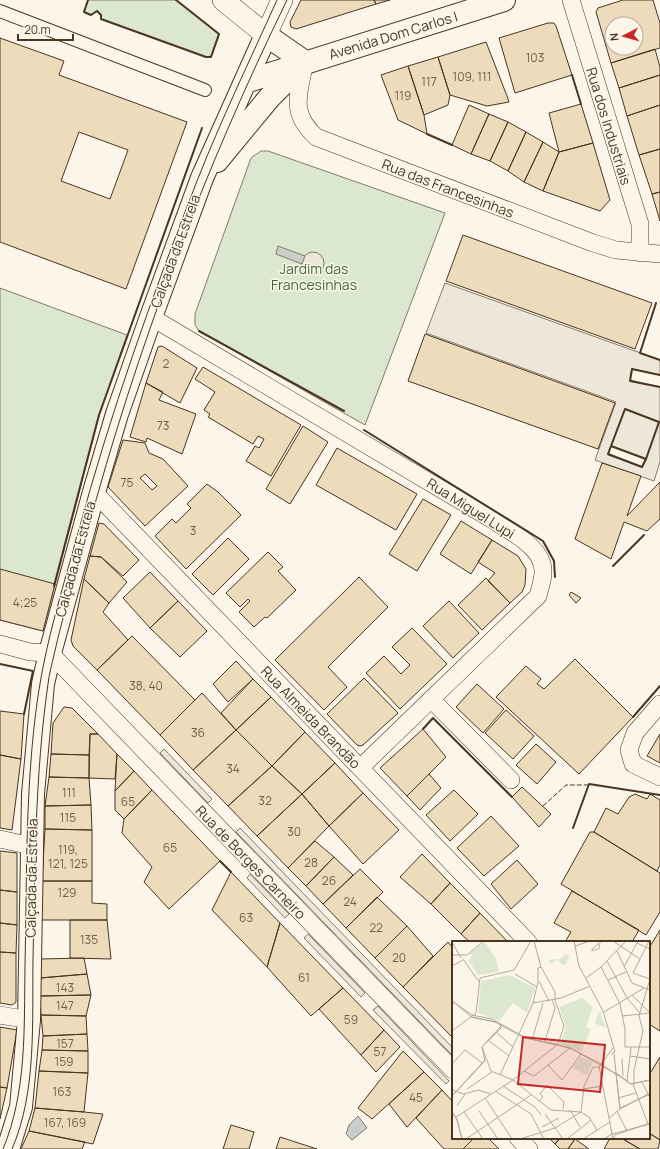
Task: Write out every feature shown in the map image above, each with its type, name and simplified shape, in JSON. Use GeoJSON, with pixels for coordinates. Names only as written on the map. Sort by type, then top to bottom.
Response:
{"type":"FeatureCollection","features":[{"type":"Feature","properties":{"kind":"main road","name":"Avenida Dom Carlos I"},"geometry":{"type":"LineString","coordinates":[[245,82],[504,0]]}},
{"type":"Feature","properties":{"kind":"main road"},"geometry":{"type":"LineString","coordinates":[[266,35],[306,62]]}},
{"type":"Feature","properties":{"kind":"main road","name":"Calçada da Estrela"},"geometry":{"type":"LineString","coordinates":[[8,1149],[21,1107],[28,1020],[33,794],[43,684],[50,653],[117,414],[202,178],[266,35]]}},
{"type":"Feature","properties":{"kind":"main road","name":"Avenida Dom Carlos I"},"geometry":{"type":"LineString","coordinates":[[202,178],[269,98],[306,62]]}},
{"type":"Feature","properties":{"kind":"street"},"geometry":{"type":"LineString","coordinates":[[223,0],[266,35]]}},
{"type":"Feature","properties":{"kind":"street","name":"Calçada da Estrela"},"geometry":{"type":"LineString","coordinates":[[266,35],[282,0]]}},
{"type":"Feature","properties":{"kind":"street","name":"Rua dos Industriais"},"geometry":{"type":"LineString","coordinates":[[571,0],[640,224],[640,253]]}},
{"type":"Feature","properties":{"kind":"street"},"geometry":{"type":"LineString","coordinates":[[0,11],[206,90]]}},
{"type":"Feature","properties":{"kind":"street","name":"Rua das Francesinhas"},"geometry":{"type":"LineString","coordinates":[[306,62],[298,93],[298,108],[301,119],[307,129],[316,138],[593,243],[616,250],[660,254]]}},
{"type":"Feature","properties":{"kind":"street","name":"Rua Miguel Lupi"},"geometry":{"type":"LineString","coordinates":[[151,317],[493,520],[526,542],[539,555],[543,570],[538,596],[360,768]]}},
{"type":"Feature","properties":{"kind":"street","name":"Rua Almeida Brandão"},"geometry":{"type":"LineString","coordinates":[[94,492],[527,941]]}},
{"type":"Feature","properties":{"kind":"street"},"geometry":{"type":"LineString","coordinates":[[0,644],[30,652],[50,653]]}},
{"type":"Feature","properties":{"kind":"street","name":"Rua de Borges Carneiro"},"geometry":{"type":"LineString","coordinates":[[50,653],[452,1069]]}},
{"type":"Feature","properties":{"kind":"street"},"geometry":{"type":"LineString","coordinates":[[431,699],[511,780]]}},
{"type":"Feature","properties":{"kind":"street"},"geometry":{"type":"LineString","coordinates":[[660,704],[635,733],[629,750],[633,764],[660,778]]}},
{"type":"Feature","properties":{"kind":"street"},"geometry":{"type":"LineString","coordinates":[[0,840],[31,846]]}},
{"type":"Feature","properties":{"kind":"street"},"geometry":{"type":"LineString","coordinates":[[0,1015],[28,1020]]}},
{"type":"Feature","properties":{"kind":"street"},"geometry":{"type":"LineString","coordinates":[[519,1139],[529,1149]]}},
{"type":"Feature","properties":{"kind":"green space"},"geometry":{"type":"Polygon","coordinates":[[[88,0],[176,0],[218,33],[219,36],[211,56],[206,57],[101,19],[101,15],[97,11],[91,15],[84,12],[88,0]]]}},
{"type":"Feature","properties":{"kind":"green space","name":"Jardim das Francesinhas"},"geometry":{"type":"Polygon","coordinates":[[[261,151],[268,151],[445,213],[365,425],[199,331],[195,325],[195,314],[251,158],[261,151]]]}},
{"type":"Feature","properties":{"kind":"green space"},"geometry":{"type":"Polygon","coordinates":[[[0,288],[127,335],[99,416],[43,631],[0,620],[0,288]]]}},
{"type":"Feature","properties":{"kind":"shaded area"},"geometry":{"type":"Polygon","coordinates":[[[278,246],[305,256],[302,264],[276,254],[278,246]]]}},
{"type":"Feature","properties":{"kind":"shaded area"},"geometry":{"type":"Polygon","coordinates":[[[313,252],[321,255],[324,263],[321,271],[313,274],[305,271],[302,263],[305,255],[313,252]]]}},
{"type":"Feature","properties":{"kind":"shaded area"},"geometry":{"type":"Polygon","coordinates":[[[445,283],[660,360],[660,375],[632,369],[630,380],[660,387],[660,462],[654,481],[595,460],[616,402],[426,333],[445,283]],[[611,446],[608,455],[642,467],[645,459],[611,446]]]}},
{"type":"Feature","properties":{"kind":"shaded area"},"geometry":{"type":"Polygon","coordinates":[[[164,749],[212,799],[208,803],[160,753],[164,749]]]}},
{"type":"Feature","properties":{"kind":"shaded area"},"geometry":{"type":"Polygon","coordinates":[[[240,828],[452,1047],[452,1055],[236,832],[240,828]]]}},
{"type":"Feature","properties":{"kind":"shaded area"},"geometry":{"type":"Polygon","coordinates":[[[250,874],[289,914],[285,918],[247,878],[250,874]]]}},
{"type":"Feature","properties":{"kind":"shaded area"},"geometry":{"type":"Polygon","coordinates":[[[308,934],[365,993],[361,997],[304,938],[308,934]]]}},
{"type":"Feature","properties":{"kind":"shaded area"},"geometry":{"type":"Polygon","coordinates":[[[378,1006],[449,1081],[446,1084],[373,1010],[378,1006]]]}},
{"type":"Feature","properties":{"kind":"shaded area"},"geometry":{"type":"Polygon","coordinates":[[[358,1116],[367,1128],[352,1140],[346,1134],[349,1125],[358,1116]]]}},
{"type":"Feature","properties":{"kind":"building"},"geometry":{"type":"Polygon","coordinates":[[[301,0],[374,0],[376,4],[296,29],[291,27],[290,22],[301,0]]]}},
{"type":"Feature","properties":{"kind":"building"},"geometry":{"type":"Polygon","coordinates":[[[374,0],[390,0],[376,4],[374,0]]]}},
{"type":"Feature","properties":{"kind":"building"},"geometry":{"type":"Polygon","coordinates":[[[623,0],[653,0],[660,23],[660,48],[644,53],[644,16],[604,16],[604,39],[596,12],[598,8],[623,0]]]}},
{"type":"Feature","properties":{"kind":"building"},"geometry":{"type":"Polygon","coordinates":[[[548,23],[554,23],[556,26],[572,75],[515,93],[499,38],[548,23]]]}},
{"type":"Feature","properties":{"kind":"building"},"geometry":{"type":"Polygon","coordinates":[[[0,38],[64,61],[59,75],[187,122],[126,289],[0,242],[0,38]],[[79,132],[61,181],[110,199],[128,150],[79,132]]]}},
{"type":"Feature","properties":{"kind":"building"},"geometry":{"type":"Polygon","coordinates":[[[486,42],[509,102],[487,106],[450,95],[438,57],[486,42]]]}},
{"type":"Feature","properties":{"kind":"building"},"geometry":{"type":"Polygon","coordinates":[[[655,49],[660,67],[660,75],[619,88],[611,63],[633,56],[644,56],[644,52],[655,49]]]}},
{"type":"Feature","properties":{"kind":"building"},"geometry":{"type":"Polygon","coordinates":[[[609,56],[634,56],[611,63],[609,56]]]}},
{"type":"Feature","properties":{"kind":"building"},"geometry":{"type":"Polygon","coordinates":[[[438,57],[450,95],[448,105],[424,115],[408,66],[438,57]]]}},
{"type":"Feature","properties":{"kind":"building"},"geometry":{"type":"Polygon","coordinates":[[[408,66],[424,115],[427,134],[398,120],[381,75],[408,66]]]}},
{"type":"Feature","properties":{"kind":"building"},"geometry":{"type":"Polygon","coordinates":[[[660,75],[660,105],[627,116],[619,88],[660,75]]]}},
{"type":"Feature","properties":{"kind":"building"},"geometry":{"type":"Polygon","coordinates":[[[581,104],[593,143],[559,152],[549,113],[581,104]]]}},
{"type":"Feature","properties":{"kind":"building"},"geometry":{"type":"Polygon","coordinates":[[[469,105],[489,114],[471,154],[452,145],[469,105]]]}},
{"type":"Feature","properties":{"kind":"building"},"geometry":{"type":"Polygon","coordinates":[[[660,105],[660,149],[639,155],[627,116],[660,105]]]}},
{"type":"Feature","properties":{"kind":"building"},"geometry":{"type":"Polygon","coordinates":[[[489,114],[508,122],[490,161],[471,154],[489,114]]]}},
{"type":"Feature","properties":{"kind":"building"},"geometry":{"type":"Polygon","coordinates":[[[508,122],[526,132],[508,171],[490,161],[508,122]]]}},
{"type":"Feature","properties":{"kind":"building"},"geometry":{"type":"Polygon","coordinates":[[[526,132],[543,142],[524,182],[508,171],[526,132]]]}},
{"type":"Feature","properties":{"kind":"building"},"geometry":{"type":"Polygon","coordinates":[[[543,142],[559,152],[543,191],[524,182],[543,142]]]}},
{"type":"Feature","properties":{"kind":"building"},"geometry":{"type":"Polygon","coordinates":[[[593,143],[610,200],[600,211],[543,191],[559,152],[593,143]]]}},
{"type":"Feature","properties":{"kind":"building"},"geometry":{"type":"Polygon","coordinates":[[[660,149],[660,192],[652,194],[639,155],[660,149]]]}},
{"type":"Feature","properties":{"kind":"building"},"geometry":{"type":"Polygon","coordinates":[[[660,192],[660,221],[652,194],[660,192]]]}},
{"type":"Feature","properties":{"kind":"building"},"geometry":{"type":"Polygon","coordinates":[[[463,235],[652,303],[635,349],[446,281],[463,235]]]}},
{"type":"Feature","properties":{"kind":"building"},"geometry":{"type":"Polygon","coordinates":[[[425,334],[615,403],[598,449],[408,381],[425,334]]]}},
{"type":"Feature","properties":{"kind":"building"},"geometry":{"type":"Polygon","coordinates":[[[162,346],[197,368],[180,403],[146,383],[158,347],[162,346]]]}},
{"type":"Feature","properties":{"kind":"building"},"geometry":{"type":"Polygon","coordinates":[[[203,367],[301,425],[271,476],[246,461],[255,446],[259,448],[264,439],[258,436],[253,444],[208,417],[210,414],[204,410],[215,392],[195,379],[203,367]]]}},
{"type":"Feature","properties":{"kind":"building"},"geometry":{"type":"Polygon","coordinates":[[[146,383],[163,392],[159,400],[196,414],[182,454],[147,438],[146,442],[130,437],[146,383]]]}},
{"type":"Feature","properties":{"kind":"building"},"geometry":{"type":"Polygon","coordinates":[[[303,426],[328,442],[290,504],[266,489],[303,426]]]}},
{"type":"Feature","properties":{"kind":"building"},"geometry":{"type":"Polygon","coordinates":[[[123,440],[145,443],[149,453],[163,459],[188,486],[145,526],[108,487],[123,440]],[[145,474],[140,478],[152,490],[157,486],[145,474]]]}},
{"type":"Feature","properties":{"kind":"building"},"geometry":{"type":"Polygon","coordinates":[[[337,448],[417,494],[396,530],[316,485],[337,448]]]}},
{"type":"Feature","properties":{"kind":"building"},"geometry":{"type":"Polygon","coordinates":[[[602,463],[641,476],[627,516],[660,482],[660,519],[647,531],[624,522],[611,559],[575,539],[602,463]]]}},
{"type":"Feature","properties":{"kind":"building"},"geometry":{"type":"Polygon","coordinates":[[[207,484],[218,492],[241,515],[186,569],[155,536],[172,519],[176,523],[191,508],[187,504],[207,484]]]}},
{"type":"Feature","properties":{"kind":"building"},"geometry":{"type":"Polygon","coordinates":[[[423,499],[451,515],[417,571],[389,554],[423,499]]]}},
{"type":"Feature","properties":{"kind":"building"},"geometry":{"type":"Polygon","coordinates":[[[461,521],[492,540],[471,574],[440,554],[461,521]]]}},
{"type":"Feature","properties":{"kind":"building"},"geometry":{"type":"Polygon","coordinates":[[[99,523],[104,524],[139,560],[123,576],[101,557],[90,556],[99,523]]]}},
{"type":"Feature","properties":{"kind":"building"},"geometry":{"type":"Polygon","coordinates":[[[228,538],[249,559],[213,595],[192,574],[228,538]]]}},
{"type":"Feature","properties":{"kind":"building"},"geometry":{"type":"Polygon","coordinates":[[[492,540],[518,556],[526,569],[525,585],[522,592],[510,603],[488,581],[495,573],[478,562],[492,540]]]}},
{"type":"Feature","properties":{"kind":"building"},"geometry":{"type":"Polygon","coordinates":[[[268,552],[283,567],[278,571],[296,590],[267,618],[265,617],[254,627],[239,612],[250,601],[248,599],[240,607],[226,593],[268,552]]]}},
{"type":"Feature","properties":{"kind":"building"},"geometry":{"type":"Polygon","coordinates":[[[90,556],[101,557],[127,582],[109,603],[84,579],[90,556]]]}},
{"type":"Feature","properties":{"kind":"building"},"geometry":{"type":"Polygon","coordinates":[[[0,569],[55,584],[43,631],[0,620],[0,569]]]}},
{"type":"Feature","properties":{"kind":"building"},"geometry":{"type":"Polygon","coordinates":[[[150,572],[178,601],[150,628],[123,598],[150,572]]]}},
{"type":"Feature","properties":{"kind":"building"},"geometry":{"type":"Polygon","coordinates":[[[359,577],[388,607],[328,667],[347,687],[324,710],[275,660],[359,577]]]}},
{"type":"Feature","properties":{"kind":"building"},"geometry":{"type":"Polygon","coordinates":[[[486,578],[510,603],[482,630],[458,605],[486,578]]]}},
{"type":"Feature","properties":{"kind":"building"},"geometry":{"type":"Polygon","coordinates":[[[84,579],[109,603],[103,612],[128,640],[97,670],[73,646],[71,640],[84,579]]]}},
{"type":"Feature","properties":{"kind":"building"},"geometry":{"type":"Polygon","coordinates":[[[571,592],[581,598],[576,603],[569,595],[571,592]]]}},
{"type":"Feature","properties":{"kind":"building"},"geometry":{"type":"Polygon","coordinates":[[[178,601],[207,631],[180,657],[150,628],[178,601]]]}},
{"type":"Feature","properties":{"kind":"building"},"geometry":{"type":"Polygon","coordinates":[[[449,601],[479,633],[453,658],[423,626],[449,601]]]}},
{"type":"Feature","properties":{"kind":"building"},"geometry":{"type":"Polygon","coordinates":[[[412,628],[447,664],[400,709],[366,673],[384,656],[401,674],[410,665],[392,647],[412,628]]]}},
{"type":"Feature","properties":{"kind":"building"},"geometry":{"type":"Polygon","coordinates":[[[132,636],[195,700],[160,735],[97,670],[132,636]]]}},
{"type":"Feature","properties":{"kind":"building"},"geometry":{"type":"Polygon","coordinates":[[[575,659],[633,717],[579,774],[496,697],[526,666],[541,679],[537,684],[544,689],[575,659]]]}},
{"type":"Feature","properties":{"kind":"building"},"geometry":{"type":"Polygon","coordinates":[[[236,661],[253,679],[228,702],[213,684],[236,661]]]}},
{"type":"Feature","properties":{"kind":"building"},"geometry":{"type":"Polygon","coordinates":[[[364,678],[398,713],[363,745],[360,746],[357,745],[327,714],[364,678]]]}},
{"type":"Feature","properties":{"kind":"building"},"geometry":{"type":"Polygon","coordinates":[[[253,679],[271,697],[236,730],[221,713],[253,679]]]}},
{"type":"Feature","properties":{"kind":"building"},"geometry":{"type":"Polygon","coordinates":[[[477,684],[504,709],[483,733],[456,707],[477,684]]]}},
{"type":"Feature","properties":{"kind":"building"},"geometry":{"type":"Polygon","coordinates":[[[202,693],[236,730],[193,770],[160,735],[202,693]]]}},
{"type":"Feature","properties":{"kind":"building"},"geometry":{"type":"Polygon","coordinates":[[[271,697],[305,732],[272,766],[236,730],[271,697]]]}},
{"type":"Feature","properties":{"kind":"building"},"geometry":{"type":"Polygon","coordinates":[[[64,707],[72,708],[98,734],[90,734],[89,755],[51,754],[53,723],[64,707]]]}},
{"type":"Feature","properties":{"kind":"building"},"geometry":{"type":"Polygon","coordinates":[[[506,710],[534,736],[513,759],[485,733],[506,710]]]}},
{"type":"Feature","properties":{"kind":"building"},"geometry":{"type":"Polygon","coordinates":[[[0,711],[24,714],[21,759],[0,755],[0,711]]]}},
{"type":"Feature","properties":{"kind":"building"},"geometry":{"type":"Polygon","coordinates":[[[423,729],[446,757],[407,796],[380,768],[423,729]]]}},
{"type":"Feature","properties":{"kind":"building"},"geometry":{"type":"Polygon","coordinates":[[[236,730],[272,766],[228,806],[193,770],[236,730]]]}},
{"type":"Feature","properties":{"kind":"building"},"geometry":{"type":"Polygon","coordinates":[[[305,732],[335,763],[302,794],[272,766],[305,732]]]}},
{"type":"Feature","properties":{"kind":"building"},"geometry":{"type":"Polygon","coordinates":[[[90,734],[98,734],[117,754],[115,779],[89,778],[90,734]]]}},
{"type":"Feature","properties":{"kind":"building"},"geometry":{"type":"Polygon","coordinates":[[[660,734],[660,763],[647,756],[660,734]]]}},
{"type":"Feature","properties":{"kind":"building"},"geometry":{"type":"Polygon","coordinates":[[[536,744],[556,762],[537,784],[516,765],[536,744]]]}},
{"type":"Feature","properties":{"kind":"building"},"geometry":{"type":"Polygon","coordinates":[[[51,754],[89,755],[89,778],[49,777],[51,754]]]}},
{"type":"Feature","properties":{"kind":"building"},"geometry":{"type":"Polygon","coordinates":[[[117,754],[134,771],[115,791],[117,754]]]}},
{"type":"Feature","properties":{"kind":"building"},"geometry":{"type":"Polygon","coordinates":[[[0,755],[21,759],[12,830],[0,828],[0,755]]]}},
{"type":"Feature","properties":{"kind":"building"},"geometry":{"type":"Polygon","coordinates":[[[335,763],[363,793],[329,826],[302,794],[335,763]]]}},
{"type":"Feature","properties":{"kind":"building"},"geometry":{"type":"Polygon","coordinates":[[[272,766],[302,794],[257,836],[228,806],[272,766]]]}},
{"type":"Feature","properties":{"kind":"building"},"geometry":{"type":"Polygon","coordinates":[[[134,771],[152,790],[124,819],[115,810],[115,791],[134,771]]]}},
{"type":"Feature","properties":{"kind":"building"},"geometry":{"type":"Polygon","coordinates":[[[429,774],[441,788],[420,810],[407,796],[429,774]]]}},
{"type":"Feature","properties":{"kind":"building"},"geometry":{"type":"Polygon","coordinates":[[[49,777],[89,778],[91,805],[45,806],[49,777]]]}},
{"type":"Feature","properties":{"kind":"building"},"geometry":{"type":"Polygon","coordinates":[[[522,787],[551,814],[539,827],[512,797],[522,787]]]}},
{"type":"Feature","properties":{"kind":"building"},"geometry":{"type":"Polygon","coordinates":[[[152,790],[220,861],[169,909],[144,882],[152,867],[122,833],[124,819],[152,790]]]}},
{"type":"Feature","properties":{"kind":"building"},"geometry":{"type":"Polygon","coordinates":[[[454,790],[478,814],[450,841],[426,815],[454,790]]]}},
{"type":"Feature","properties":{"kind":"building"},"geometry":{"type":"Polygon","coordinates":[[[363,793],[399,830],[363,864],[329,826],[363,793]]]}},
{"type":"Feature","properties":{"kind":"building"},"geometry":{"type":"Polygon","coordinates":[[[302,794],[329,826],[288,868],[257,836],[302,794]]]}},
{"type":"Feature","properties":{"kind":"building"},"geometry":{"type":"Polygon","coordinates":[[[635,794],[647,799],[650,794],[660,800],[660,865],[657,871],[594,832],[606,808],[618,814],[629,797],[635,794]]]}},
{"type":"Feature","properties":{"kind":"building"},"geometry":{"type":"Polygon","coordinates":[[[91,805],[92,830],[45,829],[45,806],[91,805]]]}},
{"type":"Feature","properties":{"kind":"building"},"geometry":{"type":"Polygon","coordinates":[[[491,816],[519,846],[484,876],[457,848],[491,816]]]}},
{"type":"Feature","properties":{"kind":"building"},"geometry":{"type":"Polygon","coordinates":[[[45,829],[92,830],[92,881],[42,881],[45,829]]]}},
{"type":"Feature","properties":{"kind":"building"},"geometry":{"type":"Polygon","coordinates":[[[590,832],[594,832],[660,873],[660,912],[646,935],[561,884],[590,832]]]}},
{"type":"Feature","properties":{"kind":"building"},"geometry":{"type":"Polygon","coordinates":[[[315,841],[334,857],[306,886],[288,868],[315,841]]]}},
{"type":"Feature","properties":{"kind":"building"},"geometry":{"type":"Polygon","coordinates":[[[0,851],[17,853],[17,892],[0,890],[0,851]]]}},
{"type":"Feature","properties":{"kind":"building"},"geometry":{"type":"Polygon","coordinates":[[[422,854],[450,883],[431,904],[400,877],[422,854]]]}},
{"type":"Feature","properties":{"kind":"building"},"geometry":{"type":"Polygon","coordinates":[[[334,857],[353,875],[323,904],[306,886],[334,857]]]}},
{"type":"Feature","properties":{"kind":"building"},"geometry":{"type":"Polygon","coordinates":[[[517,860],[538,884],[511,909],[491,884],[517,860]]]}},
{"type":"Feature","properties":{"kind":"building"},"geometry":{"type":"Polygon","coordinates":[[[360,869],[383,892],[346,928],[323,904],[360,869]]]}},
{"type":"Feature","properties":{"kind":"building"},"geometry":{"type":"Polygon","coordinates":[[[231,872],[280,923],[267,967],[212,910],[231,872]]]}},
{"type":"Feature","properties":{"kind":"building"},"geometry":{"type":"Polygon","coordinates":[[[42,881],[92,881],[92,903],[107,904],[107,920],[41,920],[42,881]]]}},
{"type":"Feature","properties":{"kind":"building"},"geometry":{"type":"Polygon","coordinates":[[[450,883],[480,913],[461,934],[431,904],[450,883]]]}},
{"type":"Feature","properties":{"kind":"building"},"geometry":{"type":"Polygon","coordinates":[[[0,890],[17,892],[17,925],[0,923],[0,890]]]}},
{"type":"Feature","properties":{"kind":"building"},"geometry":{"type":"Polygon","coordinates":[[[572,891],[639,930],[633,941],[566,941],[571,932],[554,923],[572,891]]]}},
{"type":"Feature","properties":{"kind":"building"},"geometry":{"type":"Polygon","coordinates":[[[377,897],[407,926],[375,958],[346,928],[377,897]]]}},
{"type":"Feature","properties":{"kind":"building"},"geometry":{"type":"Polygon","coordinates":[[[480,913],[507,941],[469,941],[461,934],[480,913]]]}},
{"type":"Feature","properties":{"kind":"building"},"geometry":{"type":"Polygon","coordinates":[[[70,920],[107,920],[111,959],[70,958],[70,920]]]}},
{"type":"Feature","properties":{"kind":"building"},"geometry":{"type":"Polygon","coordinates":[[[0,923],[17,925],[16,953],[0,952],[0,923]]]}},
{"type":"Feature","properties":{"kind":"building"},"geometry":{"type":"Polygon","coordinates":[[[280,923],[343,988],[311,1016],[267,967],[280,923]]]}},
{"type":"Feature","properties":{"kind":"building"},"geometry":{"type":"Polygon","coordinates":[[[407,926],[433,956],[403,987],[375,958],[407,926]]]}},
{"type":"Feature","properties":{"kind":"building"},"geometry":{"type":"Polygon","coordinates":[[[660,930],[660,1031],[650,1025],[650,946],[660,930]]]}},
{"type":"Feature","properties":{"kind":"building"},"geometry":{"type":"Polygon","coordinates":[[[448,942],[452,947],[452,1037],[403,987],[448,942]]]}},
{"type":"Feature","properties":{"kind":"building"},"geometry":{"type":"Polygon","coordinates":[[[0,952],[16,953],[16,1002],[12,1005],[0,1003],[0,952]]]}},
{"type":"Feature","properties":{"kind":"building"},"geometry":{"type":"Polygon","coordinates":[[[84,958],[87,974],[40,978],[40,959],[84,958]]]}},
{"type":"Feature","properties":{"kind":"building"},"geometry":{"type":"Polygon","coordinates":[[[87,974],[91,995],[40,996],[40,978],[87,974]]]}},
{"type":"Feature","properties":{"kind":"building"},"geometry":{"type":"Polygon","coordinates":[[[343,988],[384,1030],[361,1055],[319,1009],[343,988]]]}},
{"type":"Feature","properties":{"kind":"building"},"geometry":{"type":"Polygon","coordinates":[[[91,995],[86,1016],[41,1015],[40,996],[91,995]]]}},
{"type":"Feature","properties":{"kind":"building"},"geometry":{"type":"Polygon","coordinates":[[[41,1015],[86,1016],[87,1034],[43,1036],[41,1015]]]}},
{"type":"Feature","properties":{"kind":"building"},"geometry":{"type":"Polygon","coordinates":[[[0,1027],[17,1030],[7,1088],[0,1087],[0,1027]]]}},
{"type":"Feature","properties":{"kind":"building"},"geometry":{"type":"Polygon","coordinates":[[[384,1030],[400,1047],[376,1072],[361,1055],[384,1030]]]}},
{"type":"Feature","properties":{"kind":"building"},"geometry":{"type":"Polygon","coordinates":[[[87,1034],[88,1051],[42,1050],[43,1036],[87,1034]]]}},
{"type":"Feature","properties":{"kind":"building"},"geometry":{"type":"Polygon","coordinates":[[[42,1050],[88,1051],[88,1073],[39,1071],[42,1050]]]}},
{"type":"Feature","properties":{"kind":"building"},"geometry":{"type":"Polygon","coordinates":[[[403,1051],[424,1072],[372,1119],[358,1108],[403,1051]]]}},
{"type":"Feature","properties":{"kind":"building"},"geometry":{"type":"Polygon","coordinates":[[[660,1057],[660,1140],[650,1134],[650,1073],[660,1057]]]}},
{"type":"Feature","properties":{"kind":"building"},"geometry":{"type":"Polygon","coordinates":[[[39,1071],[88,1073],[84,1112],[35,1108],[39,1071]]]}},
{"type":"Feature","properties":{"kind":"building"},"geometry":{"type":"Polygon","coordinates":[[[424,1072],[442,1090],[407,1127],[389,1104],[424,1072]]]}},
{"type":"Feature","properties":{"kind":"building"},"geometry":{"type":"Polygon","coordinates":[[[0,1087],[7,1088],[0,1119],[0,1087]]]}},
{"type":"Feature","properties":{"kind":"building"},"geometry":{"type":"Polygon","coordinates":[[[442,1090],[452,1101],[452,1139],[473,1139],[463,1149],[444,1149],[416,1118],[442,1090]]]}},
{"type":"Feature","properties":{"kind":"building"},"geometry":{"type":"Polygon","coordinates":[[[35,1108],[103,1114],[93,1144],[29,1131],[35,1108]]]}},
{"type":"Feature","properties":{"kind":"building"},"geometry":{"type":"Polygon","coordinates":[[[231,1125],[254,1132],[249,1149],[223,1149],[231,1125]]]}},
{"type":"Feature","properties":{"kind":"building"},"geometry":{"type":"Polygon","coordinates":[[[29,1131],[85,1142],[82,1149],[21,1149],[29,1131]]]}},
{"type":"Feature","properties":{"kind":"building"},"geometry":{"type":"Polygon","coordinates":[[[650,1134],[660,1140],[658,1149],[640,1149],[623,1139],[650,1139],[650,1134]]]}},
{"type":"Feature","properties":{"kind":"building"},"geometry":{"type":"Polygon","coordinates":[[[280,1137],[317,1149],[276,1149],[280,1137]]]}},
{"type":"Feature","properties":{"kind":"building"},"geometry":{"type":"Polygon","coordinates":[[[473,1139],[489,1139],[499,1149],[463,1149],[473,1139]]]}},
{"type":"Feature","properties":{"kind":"building"},"geometry":{"type":"Polygon","coordinates":[[[550,1139],[559,1139],[555,1144],[550,1139]]]}},
{"type":"Feature","properties":{"kind":"building"},"geometry":{"type":"Polygon","coordinates":[[[559,1139],[575,1139],[568,1149],[560,1149],[555,1144],[559,1139]]]}},
{"type":"Feature","properties":{"kind":"building"},"geometry":{"type":"Polygon","coordinates":[[[575,1139],[589,1149],[568,1149],[575,1139]]]}},
{"type":"Feature","properties":{"kind":"building"},"geometry":{"type":"Polygon","coordinates":[[[609,1139],[623,1139],[640,1149],[604,1149],[609,1139]]]}},
{"type":"Feature","properties":{"kind":"tram line"},"geometry":{"type":"LineString","coordinates":[[3,1149],[11,1127],[16,1105],[23,1059],[27,831],[31,763],[41,675],[50,634],[90,488],[148,312],[206,158],[277,0]]}},
{"type":"Feature","properties":{"kind":"tram line"},"geometry":{"type":"LineString","coordinates":[[12,1149],[26,1104],[32,1056],[36,821],[40,752],[48,680],[106,465],[127,396],[150,329],[200,195],[228,129],[287,0]]}},
{"type":"Feature","properties":{"kind":"fence"},"geometry":{"type":"LineString","coordinates":[[543,806],[566,785],[588,785]]}},
{"type":"Feature","properties":{"kind":"wall"},"geometry":{"type":"LineString","coordinates":[[88,0],[84,12],[91,15],[97,11],[101,15],[101,19],[206,57],[211,57],[219,34],[176,0]]}},
{"type":"Feature","properties":{"kind":"wall"},"geometry":{"type":"LineString","coordinates":[[572,75],[581,104]]}},
{"type":"Feature","properties":{"kind":"wall"},"geometry":{"type":"LineString","coordinates":[[54,586],[99,415],[202,128]]}},
{"type":"Feature","properties":{"kind":"wall"},"geometry":{"type":"LineString","coordinates":[[427,134],[452,145]]}},
{"type":"Feature","properties":{"kind":"wall"},"geometry":{"type":"LineString","coordinates":[[656,303],[640,353],[660,360]]}},
{"type":"Feature","properties":{"kind":"wall"},"geometry":{"type":"LineString","coordinates":[[199,331],[344,411]]}},
{"type":"Feature","properties":{"kind":"wall"},"geometry":{"type":"LineString","coordinates":[[660,375],[632,369],[630,381],[660,387]]}},
{"type":"Feature","properties":{"kind":"wall"},"geometry":{"type":"LineString","coordinates":[[611,446],[625,409],[659,422],[646,459]]}},
{"type":"Feature","properties":{"kind":"wall"},"geometry":{"type":"LineString","coordinates":[[364,430],[543,541],[554,561],[555,577]]}},
{"type":"Feature","properties":{"kind":"wall"},"geometry":{"type":"LineString","coordinates":[[611,446],[646,459],[642,467],[608,454],[611,446]]}},
{"type":"Feature","properties":{"kind":"wall"},"geometry":{"type":"LineString","coordinates":[[613,566],[644,535]]}},
{"type":"Feature","properties":{"kind":"wall"},"geometry":{"type":"LineString","coordinates":[[0,664],[33,671],[24,714]]}},
{"type":"Feature","properties":{"kind":"wall"},"geometry":{"type":"LineString","coordinates":[[633,717],[660,686]]}},
{"type":"Feature","properties":{"kind":"wall"},"geometry":{"type":"LineString","coordinates":[[423,729],[433,718],[512,797]]}},
{"type":"Feature","properties":{"kind":"wall"},"geometry":{"type":"LineString","coordinates":[[573,828],[589,784],[660,795]]}},
{"type":"Feature","properties":{"kind":"wall"},"geometry":{"type":"LineString","coordinates":[[220,861],[231,872]]}}]}
